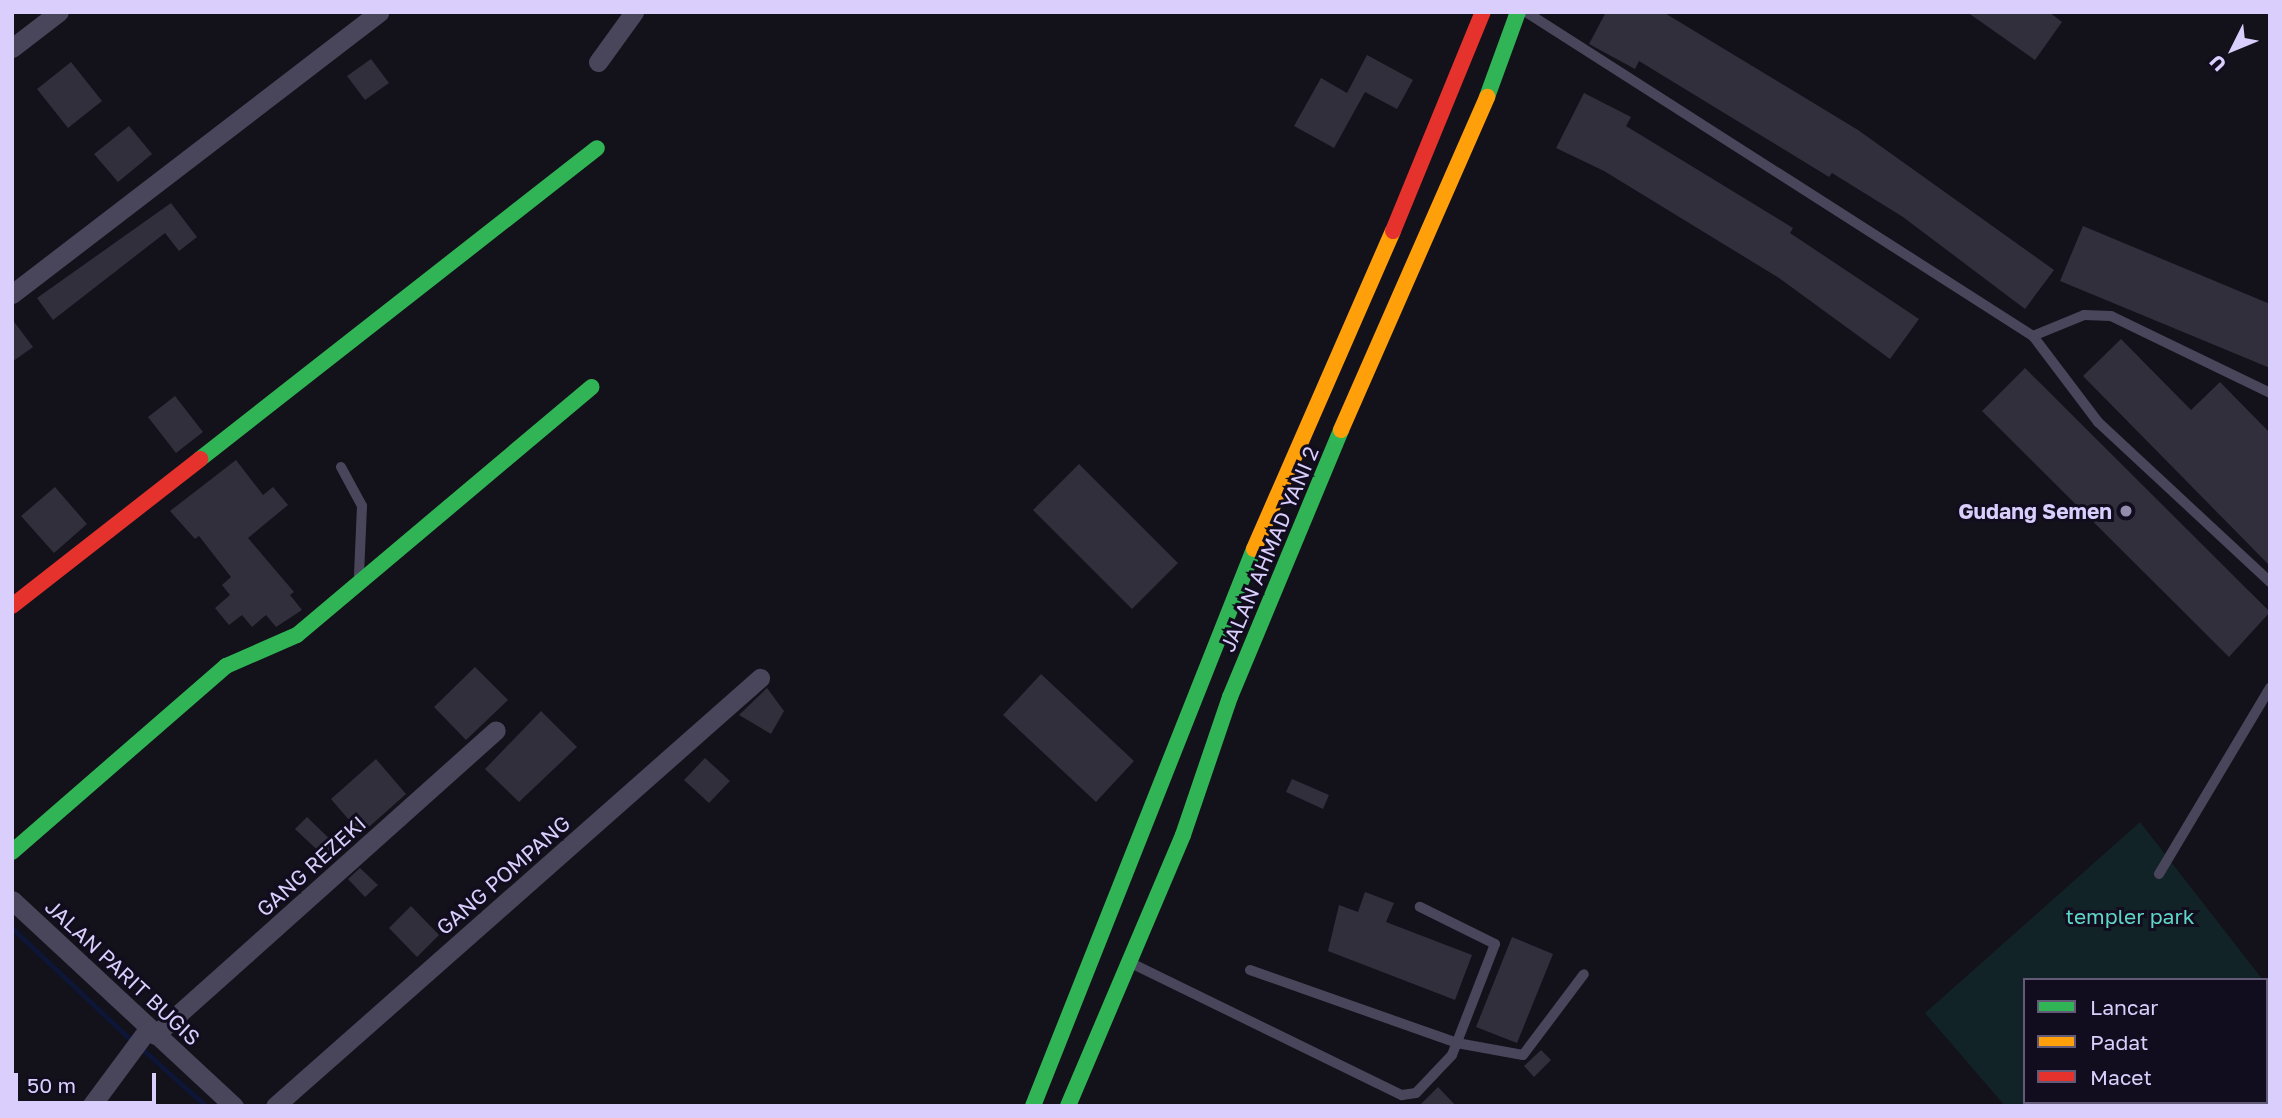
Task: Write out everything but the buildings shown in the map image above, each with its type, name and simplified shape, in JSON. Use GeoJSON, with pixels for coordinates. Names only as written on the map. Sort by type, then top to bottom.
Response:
{"type":"FeatureCollection","features":[{"type":"Feature","properties":{"kind":"main road","name":"JALAN AHMAD YANI 2"},"geometry":{"type":"LineString","coordinates":[[1033,1106],[1241,579],[1338,363],[1483,12]]}},
{"type":"Feature","properties":{"kind":"main road","name":"JALAN AHMAD YANI 2"},"geometry":{"type":"LineString","coordinates":[[1068,1106],[1183,835],[1230,697],[1366,369],[1480,116],[1518,12]]}},
{"type":"Feature","properties":{"kind":"main road"},"geometry":{"type":"LineString","coordinates":[[12,606],[597,148]]}},
{"type":"Feature","properties":{"kind":"main road"},"geometry":{"type":"LineString","coordinates":[[12,852],[226,666],[297,635],[591,387]]}},
{"type":"Feature","properties":{"kind":"street"},"geometry":{"type":"LineString","coordinates":[[12,48],[59,12]]}},
{"type":"Feature","properties":{"kind":"street"},"geometry":{"type":"LineString","coordinates":[[12,294],[379,12]]}},
{"type":"Feature","properties":{"kind":"street"},"geometry":{"type":"LineString","coordinates":[[598,62],[634,12]]}},
{"type":"Feature","properties":{"kind":"street","name":"GANG POMPANG"},"geometry":{"type":"LineString","coordinates":[[275,1106],[760,678]]}},
{"type":"Feature","properties":{"kind":"street","name":"GANG REZEKI"},"geometry":{"type":"LineString","coordinates":[[91,1106],[152,1032],[496,730]]}},
{"type":"Feature","properties":{"kind":"street","name":"JALAN PARIT BUGIS"},"geometry":{"type":"LineString","coordinates":[[15,908],[234,1106]]}},
{"type":"Feature","properties":{"kind":"lane"},"geometry":{"type":"LineString","coordinates":[[1526,12],[2033,336],[2098,422],[2270,582]]}},
{"type":"Feature","properties":{"kind":"lane"},"geometry":{"type":"LineString","coordinates":[[2033,336],[2084,315],[2111,316],[2270,393]]}},
{"type":"Feature","properties":{"kind":"lane"},"geometry":{"type":"LineString","coordinates":[[341,467],[362,506],[359,583]]}},
{"type":"Feature","properties":{"kind":"lane"},"geometry":{"type":"LineString","coordinates":[[2159,874],[2270,688]]}},
{"type":"Feature","properties":{"kind":"lane"},"geometry":{"type":"LineString","coordinates":[[1128,962],[1402,1095],[1424,1088],[1457,1042],[1495,944],[1420,907]]}},
{"type":"Feature","properties":{"kind":"lane"},"geometry":{"type":"LineString","coordinates":[[1250,970],[1457,1042],[1523,1055],[1584,974]]}},
{"type":"Feature","properties":{"kind":"green space","name":"templer park"},"geometry":{"type":"Polygon","coordinates":[[[2140,822],[2261,978],[2023,978],[2023,1104],[2268,1104],[2268,1045],[2270,1106],[2005,1106],[1925,1013],[2140,822]]]}},
{"type":"Feature","properties":{"kind":"waterway"},"geometry":{"type":"LineString","coordinates":[[12,928],[132,1041]]}},
{"type":"Feature","properties":{"kind":"waterway"},"geometry":{"type":"LineString","coordinates":[[140,1047],[206,1106]]}},
{"type":"Feature","properties":{"kind":"traffic: fast"},"geometry":{"type":"LineString","coordinates":[[1487,97],[1518,12]]}},
{"type":"Feature","properties":{"kind":"traffic: fast"},"geometry":{"type":"LineString","coordinates":[[200,459],[597,148]]}},
{"type":"Feature","properties":{"kind":"traffic: fast"},"geometry":{"type":"LineString","coordinates":[[12,852],[226,666],[297,635],[591,387]]}},
{"type":"Feature","properties":{"kind":"traffic: fast"},"geometry":{"type":"LineString","coordinates":[[1068,1106],[1183,835],[1230,697],[1341,430]]}},
{"type":"Feature","properties":{"kind":"traffic: fast"},"geometry":{"type":"LineString","coordinates":[[1033,1106],[1254,549]]}},
{"type":"Feature","properties":{"kind":"traffic: slow"},"geometry":{"type":"LineString","coordinates":[[1341,430],[1487,97]]}},
{"type":"Feature","properties":{"kind":"traffic: slow"},"geometry":{"type":"LineString","coordinates":[[1254,549],[1393,231]]}},
{"type":"Feature","properties":{"kind":"traffic: jam"},"geometry":{"type":"LineString","coordinates":[[1393,231],[1483,12]]}},
{"type":"Feature","properties":{"kind":"traffic: jam"},"geometry":{"type":"LineString","coordinates":[[12,606],[200,459]]}},
{"type":"Feature","properties":{"kind":"place","name":"Gudang Semen"},"geometry":{"type":"Point","coordinates":[2126,511]}}]}
